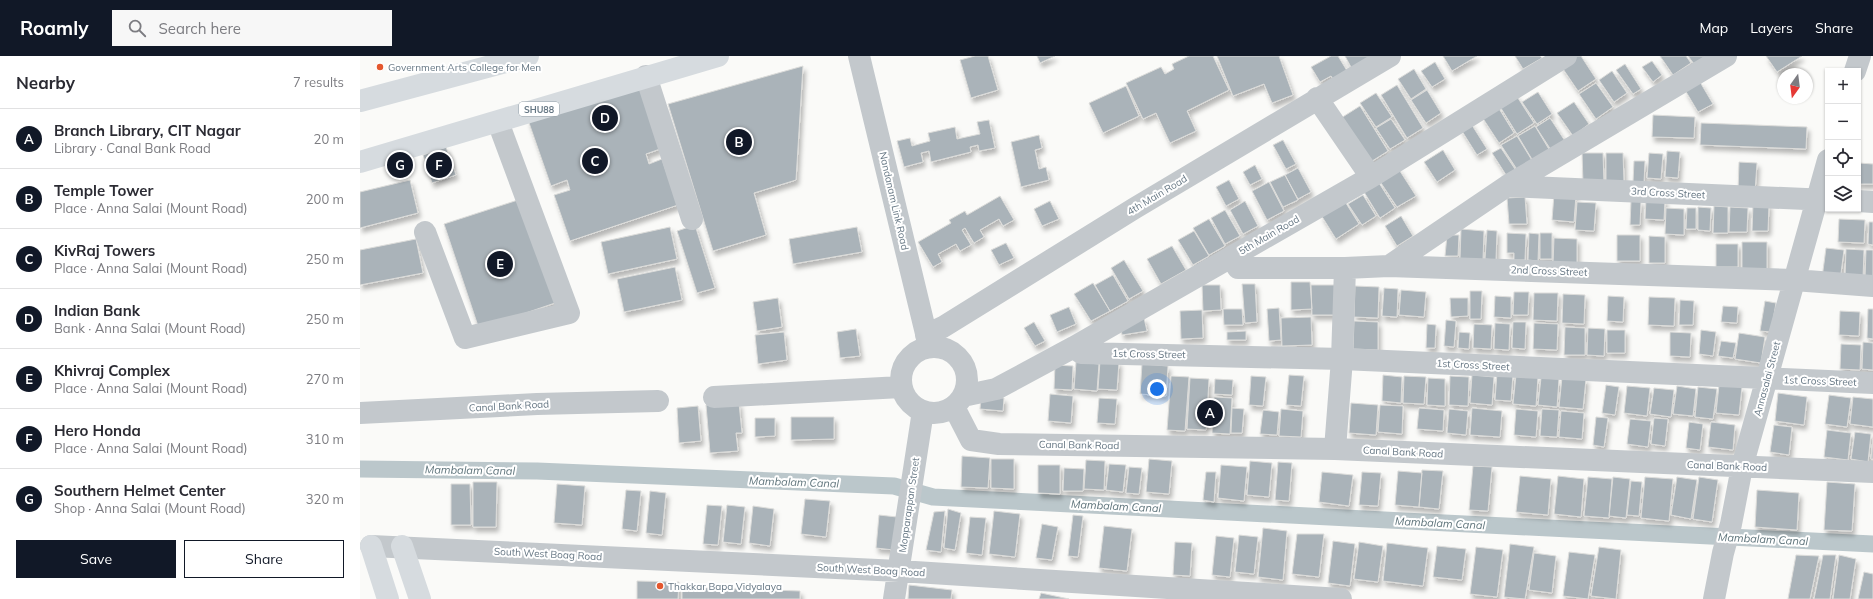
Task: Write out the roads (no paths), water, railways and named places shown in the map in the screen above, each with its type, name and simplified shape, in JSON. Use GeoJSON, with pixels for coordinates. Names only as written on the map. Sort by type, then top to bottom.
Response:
{"type":"FeatureCollection","features":[{"type":"Feature","properties":{"kind":"main road"},"geometry":{"type":"LineString","coordinates":[[360,101],[528,56]]}},
{"type":"Feature","properties":{"kind":"main road","name":"SHU88"},"geometry":{"type":"LineString","coordinates":[[360,162],[498,122],[646,76],[718,56]]}},
{"type":"Feature","properties":{"kind":"main road"},"geometry":{"type":"LineString","coordinates":[[371,546],[388,599]]}},
{"type":"Feature","properties":{"kind":"main road"},"geometry":{"type":"LineString","coordinates":[[402,546],[420,599]]}},
{"type":"Feature","properties":{"kind":"street","name":"Nandanam Link Road"},"geometry":{"type":"LineString","coordinates":[[859,56],[928,341]]}},
{"type":"Feature","properties":{"kind":"street","name":"4th Main Road"},"geometry":{"type":"LineString","coordinates":[[928,341],[943,327],[1318,98],[1390,56]]}},
{"type":"Feature","properties":{"kind":"street","name":"5th Main Road"},"geometry":{"type":"LineString","coordinates":[[959,402],[996,389],[1074,347],[1371,177],[1566,56]]}},
{"type":"Feature","properties":{"kind":"street"},"geometry":{"type":"LineString","coordinates":[[1389,266],[1507,186],[1726,56]]}},
{"type":"Feature","properties":{"kind":"street"},"geometry":{"type":"LineString","coordinates":[[646,76],[692,219]]}},
{"type":"Feature","properties":{"kind":"street"},"geometry":{"type":"LineString","coordinates":[[1318,98],[1371,177]]}},
{"type":"Feature","properties":{"kind":"street"},"geometry":{"type":"LineString","coordinates":[[425,232],[465,338],[569,314],[498,122]]}},
{"type":"Feature","properties":{"kind":"street","name":"Annasalai Street"},"geometry":{"type":"LineString","coordinates":[[1714,599],[1742,467],[1794,280],[1822,200],[1826,176]]}},
{"type":"Feature","properties":{"kind":"street","name":"3rd Cross Street"},"geometry":{"type":"LineString","coordinates":[[1507,186],[1822,200]]}},
{"type":"Feature","properties":{"kind":"street"},"geometry":{"type":"LineString","coordinates":[[1861,201],[1873,202]]}},
{"type":"Feature","properties":{"kind":"street","name":"2nd Cross Street"},"geometry":{"type":"LineString","coordinates":[[1231,257],[1238,268],[1345,268],[1389,266],[1794,280],[1873,286]]}},
{"type":"Feature","properties":{"kind":"street"},"geometry":{"type":"LineString","coordinates":[[1335,449],[1342,359],[1345,268]]}},
{"type":"Feature","properties":{"kind":"street"},"geometry":{"type":"LineString","coordinates":[[928,341],[950,350],[959,357],[967,376],[967,387],[959,402],[945,411],[934,413],[923,411],[909,402],[901,387],[900,376],[906,360],[928,341]]}},
{"type":"Feature","properties":{"kind":"street","name":"1st Cross Street"},"geometry":{"type":"LineString","coordinates":[[1074,347],[1081,353],[1342,359],[1873,383]]}},
{"type":"Feature","properties":{"kind":"street"},"geometry":{"type":"LineString","coordinates":[[714,397],[901,387]]}},
{"type":"Feature","properties":{"kind":"street","name":"Canal Bank Road"},"geometry":{"type":"LineString","coordinates":[[360,413],[537,404],[658,401]]}},
{"type":"Feature","properties":{"kind":"street","name":"Canal Bank Road"},"geometry":{"type":"LineString","coordinates":[[959,402],[971,440],[999,444],[1335,449],[1873,472]]}},
{"type":"Feature","properties":{"kind":"street","name":"Mopparappan Street"},"geometry":{"type":"LineString","coordinates":[[894,599],[900,571],[915,460],[921,434],[923,411]]}},
{"type":"Feature","properties":{"kind":"street","name":"South West Boag Road"},"geometry":{"type":"LineString","coordinates":[[371,546],[402,546],[900,571],[1340,599]]}},
{"type":"Feature","properties":{"kind":"waterway","name":"Mambalam Canal"},"geometry":{"type":"LineString","coordinates":[[360,469],[537,471],[894,486],[933,497],[1873,544]]}},
{"type":"Feature","properties":{"kind":"place","name":"Government Arts College for Men"},"geometry":{"type":"Point","coordinates":[380,67]}},
{"type":"Feature","properties":{"kind":"place","name":"Indian Bank"},"geometry":{"type":"Point","coordinates":[605,118]}},
{"type":"Feature","properties":{"kind":"place","name":"Temple Tower"},"geometry":{"type":"Point","coordinates":[739,142]}},
{"type":"Feature","properties":{"kind":"place","name":"KivRaj Towers"},"geometry":{"type":"Point","coordinates":[595,161]}},
{"type":"Feature","properties":{"kind":"place","name":"Southern Helmet Center"},"geometry":{"type":"Point","coordinates":[400,165]}},
{"type":"Feature","properties":{"kind":"place","name":"Hero Honda"},"geometry":{"type":"Point","coordinates":[439,165]}},
{"type":"Feature","properties":{"kind":"place","name":"Khivraj Complex"},"geometry":{"type":"Point","coordinates":[500,264]}},
{"type":"Feature","properties":{"kind":"place","name":"Branch Library, CIT Nagar"},"geometry":{"type":"Point","coordinates":[1210,413]}},
{"type":"Feature","properties":{"kind":"place","name":"Thakkar Bapa Vidyalaya"},"geometry":{"type":"Point","coordinates":[660,586]}}]}
